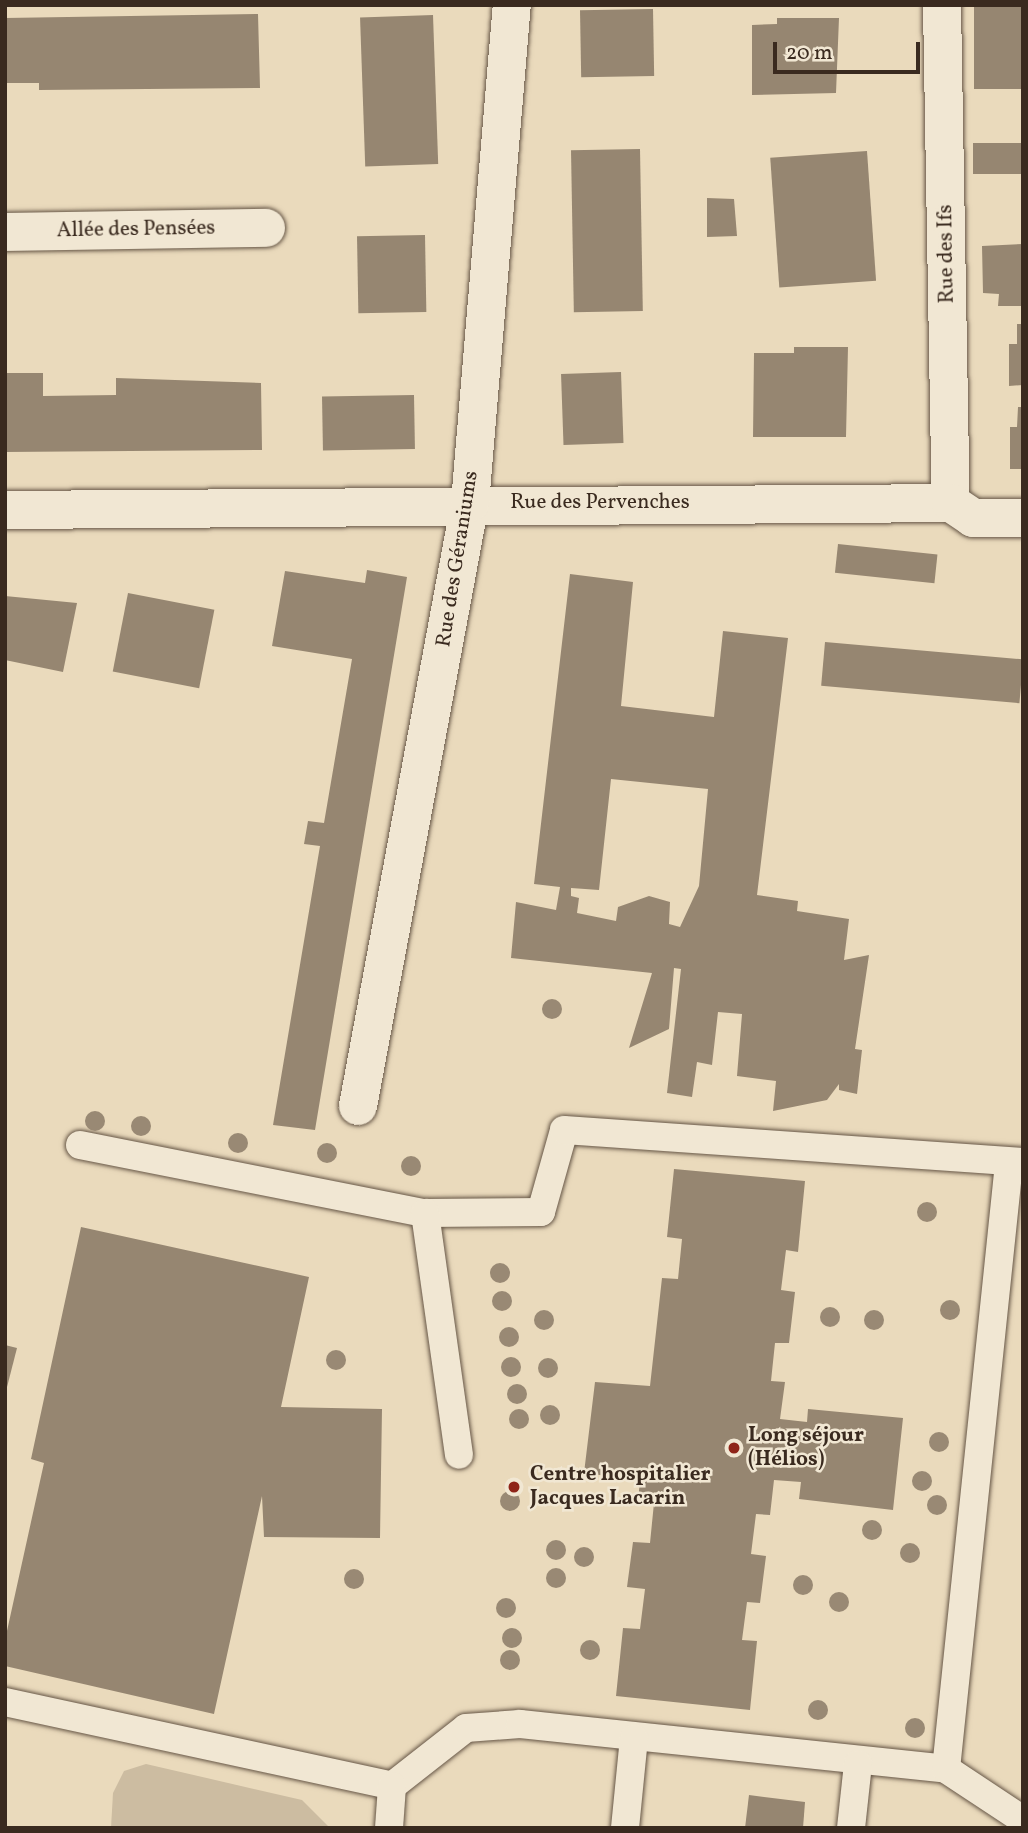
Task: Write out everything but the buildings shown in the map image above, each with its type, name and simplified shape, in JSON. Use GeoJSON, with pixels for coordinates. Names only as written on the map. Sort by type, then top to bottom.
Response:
{"type":"FeatureCollection","features":[{"type":"Feature","properties":{"kind":"street","name":"Rue des Géraniums"},"geometry":{"type":"LineString","coordinates":[[358,1106],[470,503],[512,5]]}},
{"type":"Feature","properties":{"kind":"street","name":"Rue des Ifs"},"geometry":{"type":"LineString","coordinates":[[942,5],[951,503]]}},
{"type":"Feature","properties":{"kind":"street","name":"Allée des Pensées"},"geometry":{"type":"LineString","coordinates":[[5,232],[267,228]]}},
{"type":"Feature","properties":{"kind":"street","name":"Rue des Pervenches"},"geometry":{"type":"LineString","coordinates":[[5,510],[470,503],[951,503],[973,518],[1023,518]]}},
{"type":"Feature","properties":{"kind":"lane"},"geometry":{"type":"LineString","coordinates":[[80,1145],[425,1213],[541,1212],[564,1130],[1016,1162],[946,1769]]}},
{"type":"Feature","properties":{"kind":"lane"},"geometry":{"type":"LineString","coordinates":[[425,1213],[459,1455]]}},
{"type":"Feature","properties":{"kind":"lane"},"geometry":{"type":"LineString","coordinates":[[5,1702],[392,1786]]}},
{"type":"Feature","properties":{"kind":"lane"},"geometry":{"type":"LineString","coordinates":[[389,1828],[392,1786],[466,1728],[520,1724],[858,1765],[946,1769],[1020,1816]]}},
{"type":"Feature","properties":{"kind":"lane"},"geometry":{"type":"LineString","coordinates":[[625,1828],[634,1738]]}},
{"type":"Feature","properties":{"kind":"lane"},"geometry":{"type":"LineString","coordinates":[[851,1828],[858,1765]]}},
{"type":"Feature","properties":{"kind":"shaded area"},"geometry":{"type":"Polygon","coordinates":[[[146,1764],[302,1800],[330,1828],[111,1828],[113,1793],[124,1771],[146,1764]]]}},
{"type":"Feature","properties":{"kind":"place","name":"Long séjour (Hélios)"},"geometry":{"type":"Point","coordinates":[734,1448]}},
{"type":"Feature","properties":{"kind":"place","name":"Centre hospitalier Jacques Lacarin"},"geometry":{"type":"Point","coordinates":[514,1487]}}]}
